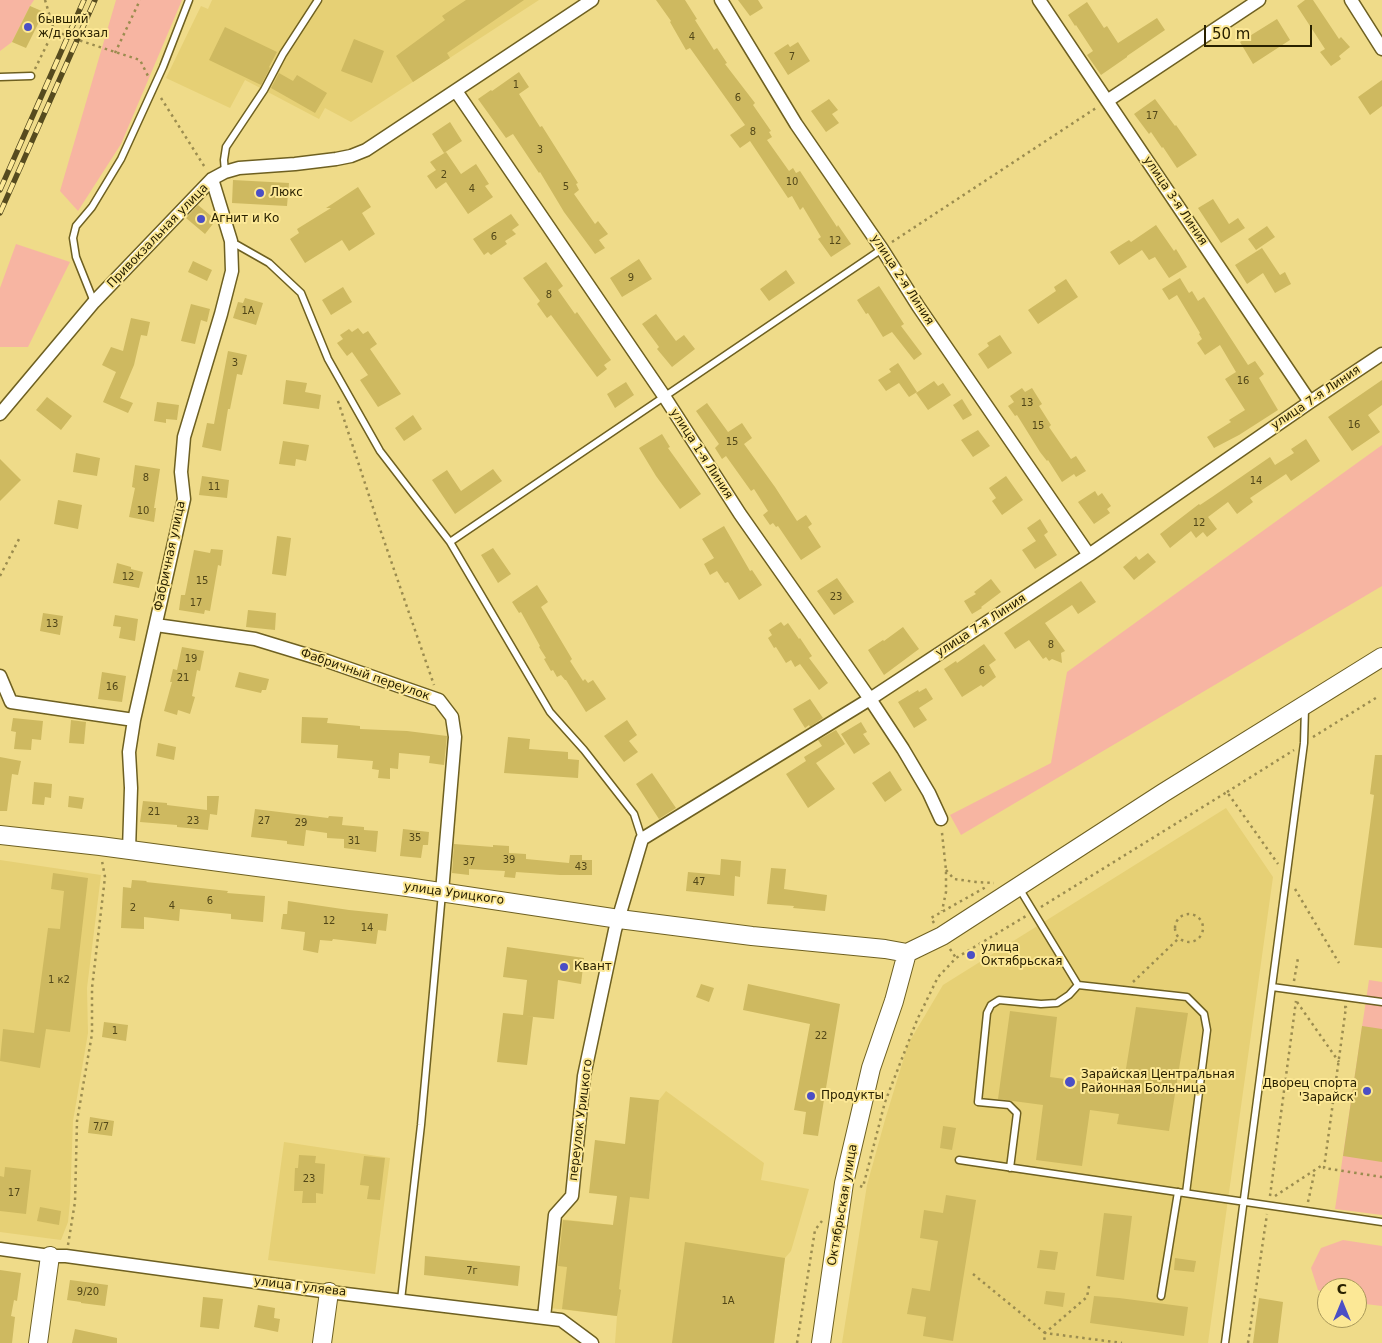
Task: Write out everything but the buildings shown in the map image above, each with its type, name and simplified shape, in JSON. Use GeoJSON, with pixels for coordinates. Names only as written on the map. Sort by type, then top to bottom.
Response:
{"type":"FeatureCollection","features":[{"type":"Feature","properties":{"kind":"main road"},"geometry":{"type":"LineString","coordinates":[[907,953],[942,936],[1163,793],[1382,656]]}},
{"type":"Feature","properties":{"kind":"main road","name":"улица Урицкого"},"geometry":{"type":"LineString","coordinates":[[0,834],[442,892],[619,919],[752,936],[885,948],[907,953]]}},
{"type":"Feature","properties":{"kind":"main road","name":"Октябрьская улица"},"geometry":{"type":"LineString","coordinates":[[820,1343],[844,1183],[872,1068],[894,1001],[907,953]]}},
{"type":"Feature","properties":{"kind":"main road"},"geometry":{"type":"LineString","coordinates":[[38,1343],[58,1256]]}},
{"type":"Feature","properties":{"kind":"main road"},"geometry":{"type":"LineString","coordinates":[[322,1343],[329,1292]]}},
{"type":"Feature","properties":{"kind":"street","name":"Привокзальная улица"},"geometry":{"type":"LineString","coordinates":[[0,414],[94,302],[212,179],[225,172],[239,168],[296,164],[351,156],[366,150],[592,0]]}},
{"type":"Feature","properties":{"kind":"street","name":"улица 2-я Линия"},"geometry":{"type":"LineString","coordinates":[[721,0],[796,124],[1089,555]]}},
{"type":"Feature","properties":{"kind":"street","name":"улица 3-я Линия"},"geometry":{"type":"LineString","coordinates":[[1039,0],[1310,402]]}},
{"type":"Feature","properties":{"kind":"street"},"geometry":{"type":"LineString","coordinates":[[1107,101],[1259,0]]}},
{"type":"Feature","properties":{"kind":"street"},"geometry":{"type":"LineString","coordinates":[[1351,0],[1382,49]]}},
{"type":"Feature","properties":{"kind":"street","name":"улица 1-я Линия"},"geometry":{"type":"LineString","coordinates":[[456,91],[664,396],[740,514],[870,699],[929,793],[940,819]]}},
{"type":"Feature","properties":{"kind":"street","name":"Фабричная улица"},"geometry":{"type":"LineString","coordinates":[[130,850],[131,788],[129,752],[134,720],[184,499],[182,472],[184,437],[232,271],[231,241],[212,179]]}},
{"type":"Feature","properties":{"kind":"street","name":"улица 7-я Линия"},"geometry":{"type":"LineString","coordinates":[[642,839],[870,699],[1089,555],[1382,354]]}},
{"type":"Feature","properties":{"kind":"street","name":"Фабричный переулок"},"geometry":{"type":"LineString","coordinates":[[156,625],[255,639],[327,661],[439,700],[452,717],[454,736],[442,892]]}},
{"type":"Feature","properties":{"kind":"street"},"geometry":{"type":"LineString","coordinates":[[0,676],[11,702],[134,720]]}},
{"type":"Feature","properties":{"kind":"street"},"geometry":{"type":"LineString","coordinates":[[619,919],[642,839]]}},
{"type":"Feature","properties":{"kind":"street","name":"переулок Урицкого"},"geometry":{"type":"LineString","coordinates":[[544,1317],[556,1215],[572,1196],[584,1076],[615,930],[619,919]]}},
{"type":"Feature","properties":{"kind":"street","name":"улица Гуляева"},"geometry":{"type":"LineString","coordinates":[[0,1249],[329,1292],[544,1317],[561,1320],[592,1343]]}},
{"type":"Feature","properties":{"kind":"lane"},"geometry":{"type":"LineString","coordinates":[[94,302],[76,257],[74,238],[76,226],[92,207],[121,159],[164,67],[189,0]]}},
{"type":"Feature","properties":{"kind":"lane"},"geometry":{"type":"LineString","coordinates":[[225,172],[226,147],[264,90],[283,54],[318,0]]}},
{"type":"Feature","properties":{"kind":"lane"},"geometry":{"type":"LineString","coordinates":[[0,77],[31,76]]}},
{"type":"Feature","properties":{"kind":"lane"},"geometry":{"type":"LineString","coordinates":[[231,241],[269,263],[301,293],[328,359],[380,451],[450,542],[550,712],[584,750],[634,814],[642,839]]}},
{"type":"Feature","properties":{"kind":"lane"},"geometry":{"type":"LineString","coordinates":[[450,542],[882,249]]}},
{"type":"Feature","properties":{"kind":"lane"},"geometry":{"type":"LineString","coordinates":[[1226,1343],[1304,743],[1305,705]]}},
{"type":"Feature","properties":{"kind":"lane"},"geometry":{"type":"LineString","coordinates":[[1018,887],[1078,986]]}},
{"type":"Feature","properties":{"kind":"lane"},"geometry":{"type":"LineString","coordinates":[[401,1300],[422,1116],[442,892]]}},
{"type":"Feature","properties":{"kind":"lane"},"geometry":{"type":"LineString","coordinates":[[1010,1168],[1017,1113],[1009,1105],[978,1102],[987,1013],[991,1005],[999,1000],[1041,1004],[1057,1003],[1078,986],[1187,996],[1204,1014],[1207,1030],[1186,1193]]}},
{"type":"Feature","properties":{"kind":"lane"},"geometry":{"type":"LineString","coordinates":[[1272,987],[1382,1002]]}},
{"type":"Feature","properties":{"kind":"lane"},"geometry":{"type":"LineString","coordinates":[[959,1160],[1244,1202],[1269,1202],[1382,1222]]}},
{"type":"Feature","properties":{"kind":"lane"},"geometry":{"type":"LineString","coordinates":[[1162,1296],[1178,1192]]}},
{"type":"Feature","properties":{"kind":"path"},"geometry":{"type":"LineString","coordinates":[[31,76],[54,30],[45,0]]}},
{"type":"Feature","properties":{"kind":"path"},"geometry":{"type":"LineString","coordinates":[[115,53],[140,0]]}},
{"type":"Feature","properties":{"kind":"path"},"geometry":{"type":"LineString","coordinates":[[54,30],[115,53],[140,60],[154,87],[212,179]]}},
{"type":"Feature","properties":{"kind":"path"},"geometry":{"type":"LineString","coordinates":[[882,249],[1107,101]]}},
{"type":"Feature","properties":{"kind":"path"},"geometry":{"type":"LineString","coordinates":[[338,399],[380,529],[439,700]]}},
{"type":"Feature","properties":{"kind":"path"},"geometry":{"type":"LineString","coordinates":[[0,576],[19,539]]}},
{"type":"Feature","properties":{"kind":"path"},"geometry":{"type":"LineString","coordinates":[[844,1183],[863,1187],[885,1102],[916,1020],[938,977],[956,958],[1227,792],[1287,876],[1340,963]]}},
{"type":"Feature","properties":{"kind":"path"},"geometry":{"type":"LineString","coordinates":[[940,819],[946,870],[946,892],[942,911]]}},
{"type":"Feature","properties":{"kind":"path"},"geometry":{"type":"LineString","coordinates":[[58,1256],[75,1202],[77,1121],[92,1034],[92,988],[105,877],[100,846]]}},
{"type":"Feature","properties":{"kind":"path"},"geometry":{"type":"LineString","coordinates":[[946,870],[954,880],[994,883]]}},
{"type":"Feature","properties":{"kind":"path"},"geometry":{"type":"LineString","coordinates":[[1193,914],[1202,920],[1203,932],[1196,941],[1184,941],[1179,938],[1175,927],[1180,917],[1193,914]]}},
{"type":"Feature","properties":{"kind":"path"},"geometry":{"type":"LineString","coordinates":[[1125,990],[1179,938]]}},
{"type":"Feature","properties":{"kind":"path"},"geometry":{"type":"LineString","coordinates":[[1296,1001],[1304,1002]]}},
{"type":"Feature","properties":{"kind":"path"},"geometry":{"type":"LineString","coordinates":[[1296,1001],[1338,1062]]}},
{"type":"Feature","properties":{"kind":"path"},"geometry":{"type":"LineString","coordinates":[[1248,1343],[1296,1001]]}},
{"type":"Feature","properties":{"kind":"path"},"geometry":{"type":"LineString","coordinates":[[1337,1006],[1346,1007],[1324,1168],[1382,1176]]}},
{"type":"Feature","properties":{"kind":"path"},"geometry":{"type":"LineString","coordinates":[[1269,1202],[1324,1164]]}},
{"type":"Feature","properties":{"kind":"path"},"geometry":{"type":"LineString","coordinates":[[1308,1202],[1315,1170]]}},
{"type":"Feature","properties":{"kind":"path"},"geometry":{"type":"LineString","coordinates":[[1269,1202],[1279,1200]]}},
{"type":"Feature","properties":{"kind":"path"},"geometry":{"type":"LineString","coordinates":[[797,1343],[815,1230],[824,1218]]}},
{"type":"Feature","properties":{"kind":"path"},"geometry":{"type":"LineString","coordinates":[[973,1274],[1045,1333],[1122,1343]]}},
{"type":"Feature","properties":{"kind":"path"},"geometry":{"type":"LineString","coordinates":[[1044,1343],[1045,1333],[1087,1297],[1089,1286]]}},
{"type":"Feature","properties":{"kind":"shaded area"},"geometry":{"type":"Polygon","coordinates":[[[0,0],[34,0],[12,42],[0,51],[0,0]]]}},
{"type":"Feature","properties":{"kind":"shaded area"},"geometry":{"type":"Polygon","coordinates":[[[116,0],[182,0],[121,144],[78,211],[60,191],[116,0]]]}},
{"type":"Feature","properties":{"kind":"shaded area"},"geometry":{"type":"Polygon","coordinates":[[[212,0],[539,0],[351,122],[325,108],[319,119],[245,80],[230,108],[166,78],[201,6],[208,9],[212,0]]]}},
{"type":"Feature","properties":{"kind":"shaded area"},"geometry":{"type":"Polygon","coordinates":[[[16,244],[70,262],[28,347],[0,347],[0,288],[16,244]]]}},
{"type":"Feature","properties":{"kind":"shaded area"},"geometry":{"type":"Polygon","coordinates":[[[1382,445],[1382,586],[961,835],[950,815],[1051,763],[1067,672],[1382,445]]]}},
{"type":"Feature","properties":{"kind":"shaded area","name":"Зарайская Центральная Районная Больница"},"geometry":{"type":"Polygon","coordinates":[[[1226,808],[1273,877],[1208,1343],[842,1343],[867,1185],[885,1120],[908,1044],[943,985],[1226,808]]]}},
{"type":"Feature","properties":{"kind":"shaded area"},"geometry":{"type":"Polygon","coordinates":[[[0,860],[101,875],[87,988],[88,1033],[73,1121],[68,1222],[61,1240],[0,1232],[0,860]]]}},
{"type":"Feature","properties":{"kind":"shaded area","name":"Дворец спорта 'Зарайск'"},"geometry":{"type":"Polygon","coordinates":[[[1369,980],[1382,982],[1382,1215],[1335,1209],[1369,980]]]}},
{"type":"Feature","properties":{"kind":"shaded area"},"geometry":{"type":"Polygon","coordinates":[[[666,1091],[764,1163],[761,1180],[809,1189],[791,1251],[785,1258],[774,1343],[615,1343],[617,1316],[550,1308],[561,1219],[613,1225],[620,1196],[649,1198],[659,1100],[666,1091]]]}},
{"type":"Feature","properties":{"kind":"shaded area"},"geometry":{"type":"Polygon","coordinates":[[[284,1142],[390,1158],[375,1274],[268,1260],[284,1142]]]}},
{"type":"Feature","properties":{"kind":"shaded area"},"geometry":{"type":"Polygon","coordinates":[[[1343,1240],[1382,1246],[1382,1306],[1367,1304],[1367,1278],[1317,1278],[1317,1287],[1311,1268],[1321,1248],[1343,1240]]]}},
{"type":"Feature","properties":{"kind":"railway"},"geometry":{"type":"LineString","coordinates":[[0,190],[84,0]]}},
{"type":"Feature","properties":{"kind":"railway"},"geometry":{"type":"LineString","coordinates":[[0,213],[95,0]]}},
{"type":"Feature","properties":{"kind":"place","name":"бывший ж/д вокзал"},"geometry":{"type":"Point","coordinates":[28,27]}},
{"type":"Feature","properties":{"kind":"place","name":"Люкс"},"geometry":{"type":"Point","coordinates":[260,193]}},
{"type":"Feature","properties":{"kind":"place","name":"Агнит и Ко"},"geometry":{"type":"Point","coordinates":[201,219]}},
{"type":"Feature","properties":{"kind":"place","name":"улица Октябрьская"},"geometry":{"type":"Point","coordinates":[971,955]}},
{"type":"Feature","properties":{"kind":"place","name":"Квант"},"geometry":{"type":"Point","coordinates":[564,967]}},
{"type":"Feature","properties":{"kind":"place","name":"Зарайская Центральная Районная Больница"},"geometry":{"type":"Point","coordinates":[1070,1082]}},
{"type":"Feature","properties":{"kind":"place","name":"Дворец спорта 'Зарайск'"},"geometry":{"type":"Point","coordinates":[1367,1091]}},
{"type":"Feature","properties":{"kind":"place","name":"Продукты"},"geometry":{"type":"Point","coordinates":[811,1096]}}]}
